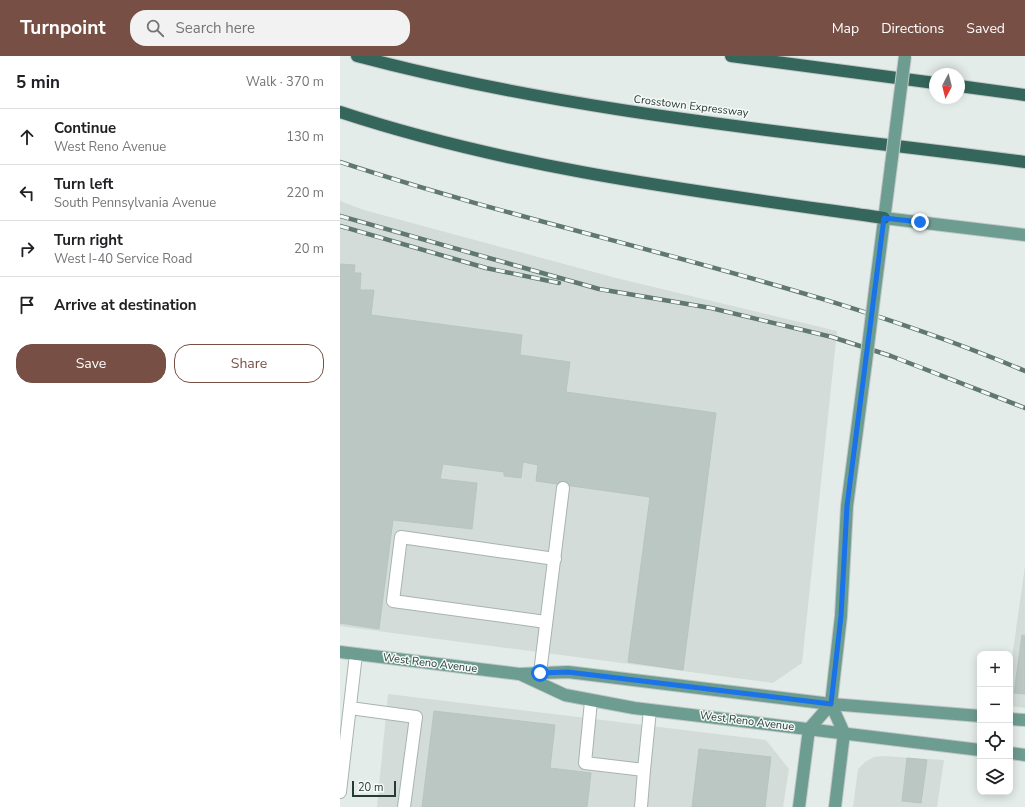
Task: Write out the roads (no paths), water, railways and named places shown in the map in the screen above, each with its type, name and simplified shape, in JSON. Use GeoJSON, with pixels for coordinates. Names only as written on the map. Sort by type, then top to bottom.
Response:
{"type":"FeatureCollection","features":[{"type":"Feature","properties":{"kind":"highway","name":"Crosstown Expressway"},"geometry":{"type":"LineString","coordinates":[[357,56],[455,80],[557,100],[1025,162]]}},
{"type":"Feature","properties":{"kind":"highway"},"geometry":{"type":"LineString","coordinates":[[731,56],[929,82]]}},
{"type":"Feature","properties":{"kind":"highway"},"geometry":{"type":"LineString","coordinates":[[965,87],[1025,95]]}},
{"type":"Feature","properties":{"kind":"highway"},"geometry":{"type":"LineString","coordinates":[[340,112],[438,141],[528,162],[611,178],[884,218]]}},
{"type":"Feature","properties":{"kind":"main road"},"geometry":{"type":"LineString","coordinates":[[835,807],[844,733],[831,704],[841,610],[847,506],[905,56]]}},
{"type":"Feature","properties":{"kind":"main road"},"geometry":{"type":"LineString","coordinates":[[884,218],[1025,235]]}},
{"type":"Feature","properties":{"kind":"main road","name":"West Reno Avenue"},"geometry":{"type":"LineString","coordinates":[[340,652],[519,674],[568,672],[831,704],[977,716]]}},
{"type":"Feature","properties":{"kind":"main road","name":"West Reno Avenue"},"geometry":{"type":"LineString","coordinates":[[519,674],[565,695],[591,701],[650,710],[977,750]]}},
{"type":"Feature","properties":{"kind":"main road"},"geometry":{"type":"LineString","coordinates":[[799,807],[809,729],[831,704]]}},
{"type":"Feature","properties":{"kind":"main road"},"geometry":{"type":"LineString","coordinates":[[1013,719],[1025,720]]}},
{"type":"Feature","properties":{"kind":"main road"},"geometry":{"type":"LineString","coordinates":[[1013,753],[1025,755]]}},
{"type":"Feature","properties":{"kind":"street"},"geometry":{"type":"LineString","coordinates":[[540,673],[563,488]]}},
{"type":"Feature","properties":{"kind":"street"},"geometry":{"type":"LineString","coordinates":[[546,622],[393,601],[398,558],[401,537],[554,558]]}},
{"type":"Feature","properties":{"kind":"street"},"geometry":{"type":"LineString","coordinates":[[340,792],[342,762],[356,654]]}},
{"type":"Feature","properties":{"kind":"street"},"geometry":{"type":"LineString","coordinates":[[591,701],[585,763],[644,770]]}},
{"type":"Feature","properties":{"kind":"street"},"geometry":{"type":"LineString","coordinates":[[350,708],[416,716],[404,807]]}},
{"type":"Feature","properties":{"kind":"street"},"geometry":{"type":"LineString","coordinates":[[641,807],[650,710]]}},
{"type":"Feature","properties":{"kind":"railway"},"geometry":{"type":"LineString","coordinates":[[340,162],[426,189],[771,284],[857,310],[941,338],[1025,371]]}},
{"type":"Feature","properties":{"kind":"railway"},"geometry":{"type":"LineString","coordinates":[[340,216],[599,289],[711,308],[832,337],[891,356],[1025,408]]}},
{"type":"Feature","properties":{"kind":"railway"},"geometry":{"type":"LineString","coordinates":[[340,226],[486,268],[559,283]]}}]}
